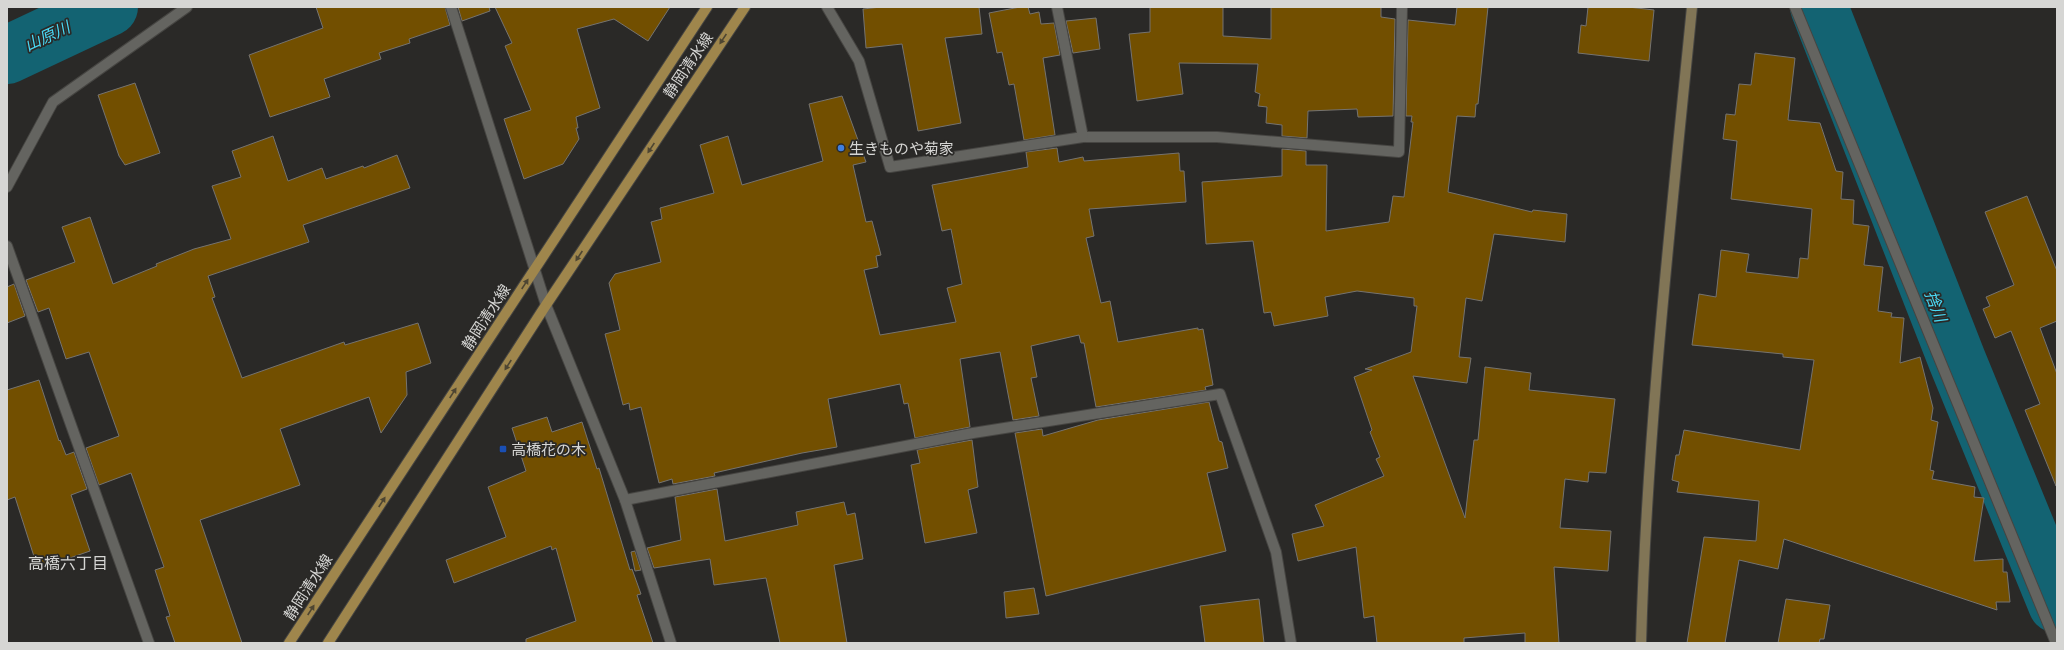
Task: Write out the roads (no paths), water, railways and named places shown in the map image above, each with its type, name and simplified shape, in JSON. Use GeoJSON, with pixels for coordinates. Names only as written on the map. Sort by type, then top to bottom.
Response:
{"type":"FeatureCollection","features":[{"type":"Feature","properties":{"kind":"main road","name":"静岡清水線"},"geometry":{"type":"LineString","coordinates":[[289,643],[707,7]]}},
{"type":"Feature","properties":{"kind":"main road","name":"静岡清水線"},"geometry":{"type":"LineString","coordinates":[[328,643],[546,305],[745,7]]}},
{"type":"Feature","properties":{"kind":"street"},"geometry":{"type":"LineString","coordinates":[[7,187],[52,102],[187,7]]}},
{"type":"Feature","properties":{"kind":"street"},"geometry":{"type":"LineString","coordinates":[[451,7],[546,305],[625,500],[672,643]]}},
{"type":"Feature","properties":{"kind":"street"},"geometry":{"type":"LineString","coordinates":[[827,7],[859,61],[890,168],[1083,137],[1217,137],[1399,152],[1402,7]]}},
{"type":"Feature","properties":{"kind":"street"},"geometry":{"type":"LineString","coordinates":[[1057,7],[1083,137]]}},
{"type":"Feature","properties":{"kind":"street"},"geometry":{"type":"LineString","coordinates":[[1641,643],[1644,542],[1656,368],[1692,7]]}},
{"type":"Feature","properties":{"kind":"street"},"geometry":{"type":"LineString","coordinates":[[1795,7],[2056,643]]}},
{"type":"Feature","properties":{"kind":"street"},"geometry":{"type":"LineString","coordinates":[[7,246],[149,643]]}},
{"type":"Feature","properties":{"kind":"street"},"geometry":{"type":"LineString","coordinates":[[625,500],[973,433],[1220,394],[1276,552],[1291,643]]}},
{"type":"Feature","properties":{"kind":"waterway","name":"山原川"},"geometry":{"type":"LineString","coordinates":[[7,55],[109,7]]}},
{"type":"Feature","properties":{"kind":"waterway","name":"捨川"},"geometry":{"type":"LineString","coordinates":[[1819,7],[1957,360],[2057,604]]}},
{"type":"Feature","properties":{"kind":"place","name":"生きものや菊家"},"geometry":{"type":"Point","coordinates":[841,148]}},
{"type":"Feature","properties":{"kind":"place","name":"高橋花の木"},"geometry":{"type":"Point","coordinates":[503,449]}},
{"type":"Feature","properties":{"kind":"district","name":"高橋六丁目"},"geometry":{"type":"Point","coordinates":[68,563]}}]}
